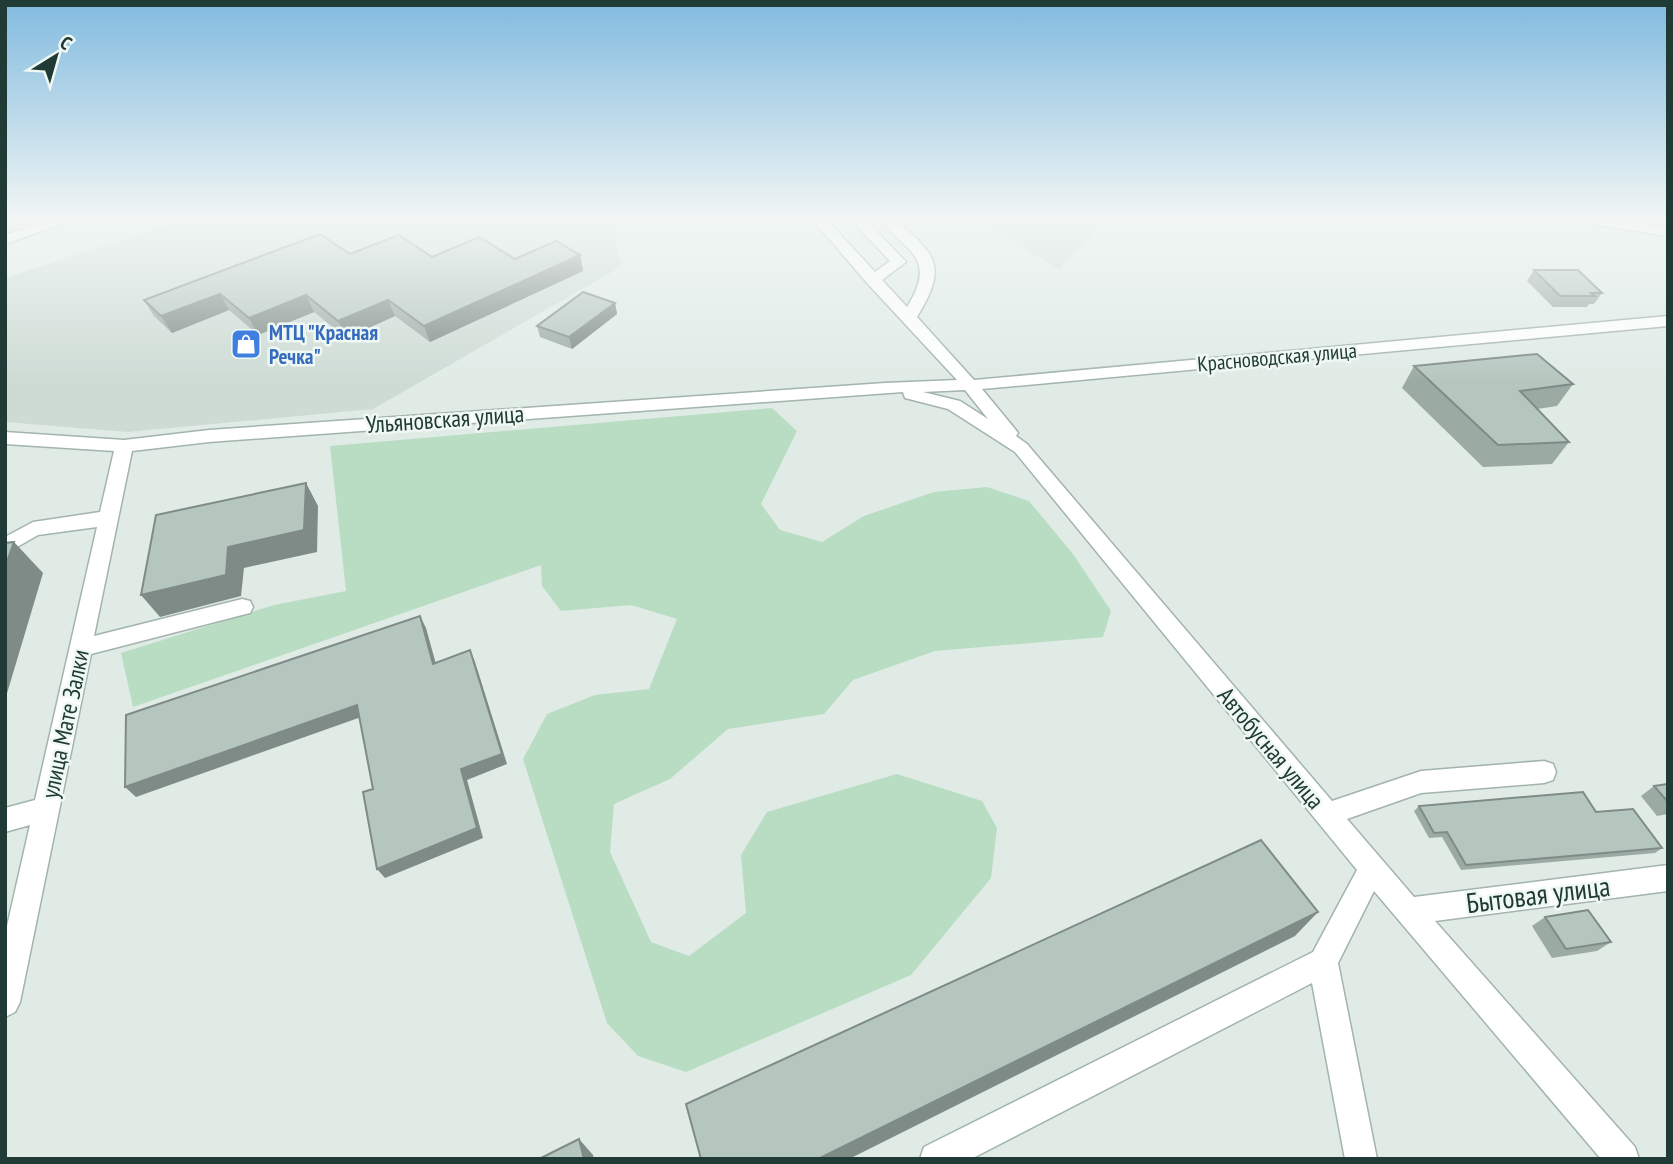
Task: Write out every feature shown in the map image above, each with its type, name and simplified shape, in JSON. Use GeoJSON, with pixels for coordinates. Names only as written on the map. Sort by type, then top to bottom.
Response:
{"type":"FeatureCollection","features":[{"type":"Feature","properties":{"kind":"street"},"geometry":{"type":"LineString","coordinates":[[867,273],[970,385],[1021,448]]}},
{"type":"Feature","properties":{"kind":"street"},"geometry":{"type":"LineString","coordinates":[[872,279],[881,273]]}},
{"type":"Feature","properties":{"kind":"street"},"geometry":{"type":"LineString","coordinates":[[908,318],[927,287],[929,273]]}},
{"type":"Feature","properties":{"kind":"street","name":"Красноводская улица"},"geometry":{"type":"LineString","coordinates":[[885,388],[970,385],[1668,321]]}},
{"type":"Feature","properties":{"kind":"street","name":"Ульяновская улица"},"geometry":{"type":"LineString","coordinates":[[5,438],[124,446],[223,435],[885,388]]}},
{"type":"Feature","properties":{"kind":"street","name":"Автобусная улица"},"geometry":{"type":"LineString","coordinates":[[885,388],[954,405],[1021,448],[1408,911],[1623,1159]]}},
{"type":"Feature","properties":{"kind":"street","name":"улица Мате Залки"},"geometry":{"type":"LineString","coordinates":[[5,1002],[124,446]]}},
{"type":"Feature","properties":{"kind":"street"},"geometry":{"type":"LineString","coordinates":[[5,547],[33,529],[109,518]]}},
{"type":"Feature","properties":{"kind":"street"},"geometry":{"type":"LineString","coordinates":[[81,648],[242,607]]}},
{"type":"Feature","properties":{"kind":"street"},"geometry":{"type":"LineString","coordinates":[[1327,814],[1421,782],[1544,772]]}},
{"type":"Feature","properties":{"kind":"street"},"geometry":{"type":"LineString","coordinates":[[5,820],[47,809]]}},
{"type":"Feature","properties":{"kind":"street"},"geometry":{"type":"LineString","coordinates":[[936,1159],[1323,962],[1372,867]]}},
{"type":"Feature","properties":{"kind":"street","name":"Бытовая улица"},"geometry":{"type":"LineString","coordinates":[[1408,911],[1668,877]]}},
{"type":"Feature","properties":{"kind":"street"},"geometry":{"type":"LineString","coordinates":[[1323,962],[1361,1159]]}},
{"type":"Feature","properties":{"kind":"shaded area","name":"МТЦ \"Красная Речка\""},"geometry":{"type":"Polygon","coordinates":[[[19,273],[609,273],[373,409],[127,432],[5,422],[5,278],[19,273]]]}},
{"type":"Feature","properties":{"kind":"green space"},"geometry":{"type":"Polygon","coordinates":[[[772,408],[797,431],[761,504],[780,530],[822,542],[864,516],[934,492],[987,487],[1029,501],[1073,554],[1111,611],[1103,637],[935,651],[853,680],[824,714],[728,729],[670,779],[614,804],[610,852],[651,942],[689,956],[746,913],[741,855],[767,812],[897,774],[982,801],[997,828],[991,878],[911,975],[686,1072],[638,1056],[607,1023],[523,759],[547,714],[595,695],[649,689],[677,619],[631,605],[561,611],[542,586],[541,565],[133,707],[121,653],[274,605],[346,591],[330,446],[772,408]]]}},
{"type":"Feature","properties":{"kind":"building"},"geometry":{"type":"Polygon","coordinates":[[[215,273],[540,273],[424,326],[388,300],[338,321],[306,295],[249,318],[220,294],[161,316],[144,300],[215,273]]]}},
{"type":"Feature","properties":{"kind":"building"},"geometry":{"type":"Polygon","coordinates":[[[1537,273],[1581,273],[1602,293],[1591,293],[1595,296],[1560,296],[1537,273]]]}},
{"type":"Feature","properties":{"kind":"building"},"geometry":{"type":"Polygon","coordinates":[[[583,292],[615,303],[569,337],[537,326],[583,292]]]}},
{"type":"Feature","properties":{"kind":"building"},"geometry":{"type":"Polygon","coordinates":[[[1537,354],[1573,384],[1520,391],[1569,442],[1498,445],[1414,366],[1537,354]]]}},
{"type":"Feature","properties":{"kind":"building"},"geometry":{"type":"Polygon","coordinates":[[[306,483],[304,530],[228,547],[226,575],[141,595],[156,515],[306,483]]]}},
{"type":"Feature","properties":{"kind":"building"},"geometry":{"type":"Polygon","coordinates":[[[14,542],[5,567],[5,543],[14,542]]]}},
{"type":"Feature","properties":{"kind":"building"},"geometry":{"type":"Polygon","coordinates":[[[420,616],[433,664],[470,650],[502,754],[461,769],[477,828],[377,869],[363,792],[373,789],[357,705],[125,787],[126,715],[420,616]]]}},
{"type":"Feature","properties":{"kind":"building"},"geometry":{"type":"Polygon","coordinates":[[[1668,784],[1668,802],[1654,786],[1668,784]]]}},
{"type":"Feature","properties":{"kind":"building"},"geometry":{"type":"Polygon","coordinates":[[[1583,792],[1596,812],[1633,809],[1662,848],[1466,865],[1447,832],[1434,833],[1419,806],[1583,792]]]}},
{"type":"Feature","properties":{"kind":"building"},"geometry":{"type":"Polygon","coordinates":[[[1261,840],[1318,912],[818,1159],[701,1159],[686,1104],[1261,840]]]}},
{"type":"Feature","properties":{"kind":"building"},"geometry":{"type":"Polygon","coordinates":[[[1588,910],[1611,942],[1566,949],[1545,917],[1588,910]]]}},
{"type":"Feature","properties":{"kind":"building"},"geometry":{"type":"Polygon","coordinates":[[[579,1139],[584,1159],[539,1159],[579,1139]]]}},
{"type":"Feature","properties":{"kind":"place","name":"МТЦ \"Красная Речка\""},"geometry":{"type":"Point","coordinates":[246,344]}}]}
